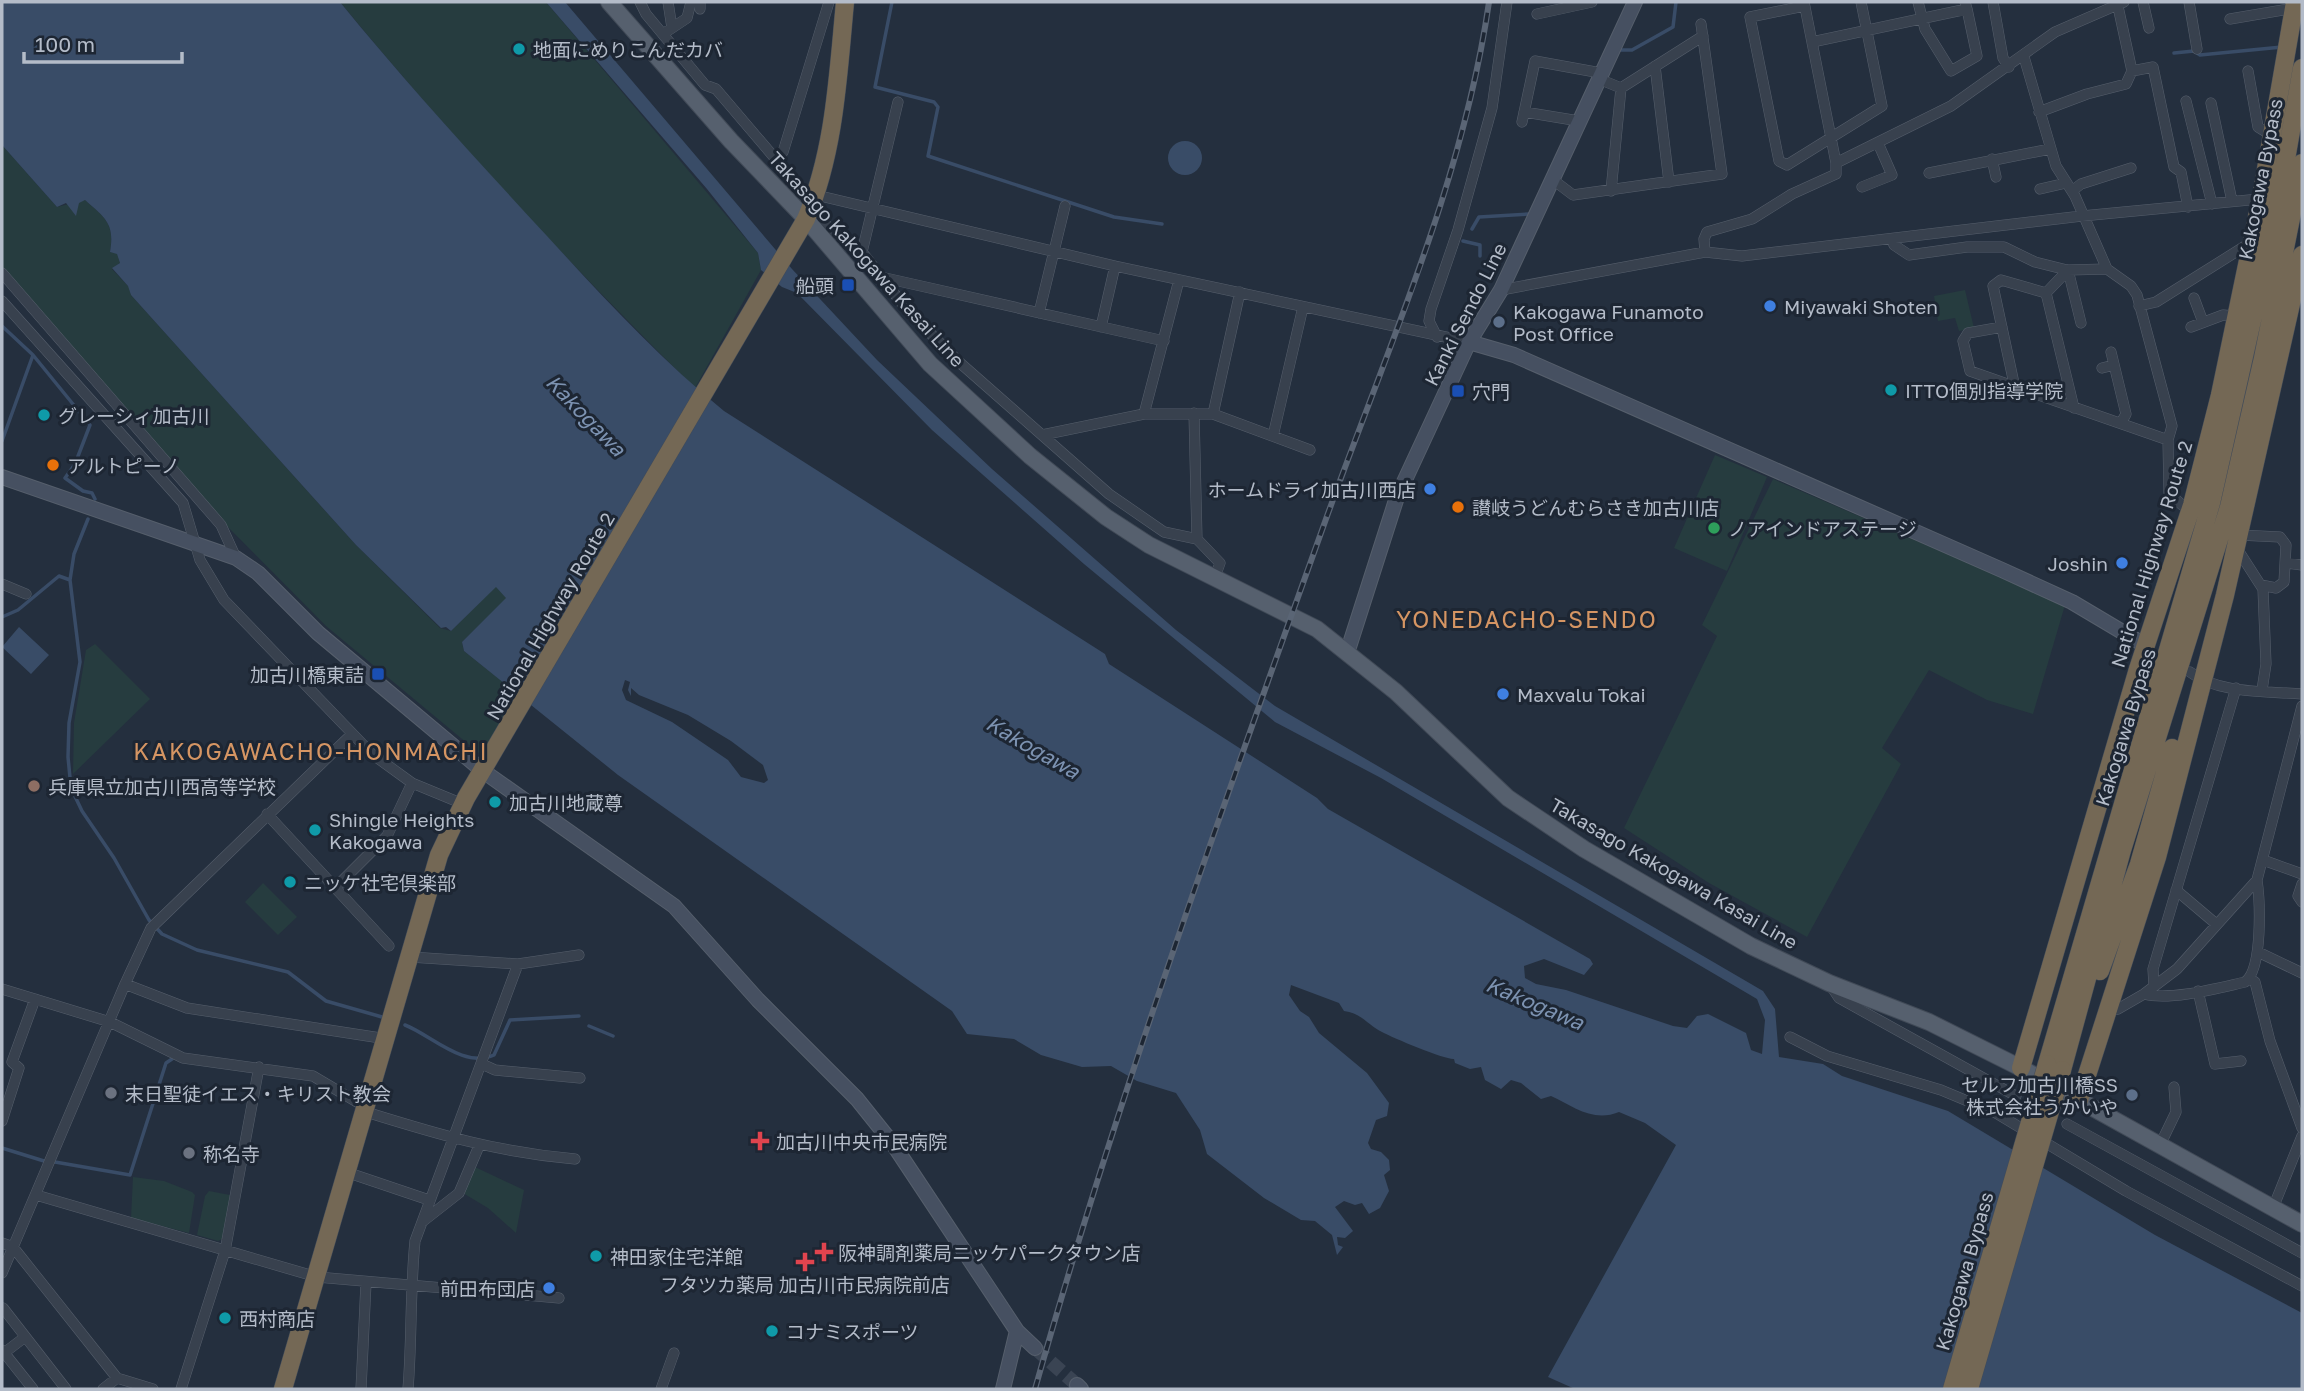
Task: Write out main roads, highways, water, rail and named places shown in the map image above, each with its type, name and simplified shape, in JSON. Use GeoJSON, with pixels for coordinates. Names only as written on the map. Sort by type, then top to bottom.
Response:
{"type":"FeatureCollection","features":[{"type":"Feature","properties":{"kind":"highway","name":"National Highway Route 2"},"geometry":{"type":"LineString","coordinates":[[283,1389],[439,855],[463,804],[806,219],[816,195],[833,128],[845,2]]}},
{"type":"Feature","properties":{"kind":"highway","name":"National Highway Route 2"},"geometry":{"type":"LineString","coordinates":[[2021,1069],[2151,649],[2192,505],[2236,316],[2250,243],[2265,198],[2271,135],[2290,7]]}},
{"type":"Feature","properties":{"kind":"highway","name":"Kakogawa Bypass"},"geometry":{"type":"LineString","coordinates":[[1969,1389],[2054,1067],[2211,503],[2278,205],[2302,68]]}},
{"type":"Feature","properties":{"kind":"highway","name":"Kakogawa Bypass"},"geometry":{"type":"LineString","coordinates":[[1952,1389],[2229,507],[2263,358],[2302,163]]}},
{"type":"Feature","properties":{"kind":"highway"},"geometry":{"type":"LineString","coordinates":[[2054,1067],[2139,864],[2176,734],[2238,541],[2302,255]]}},
{"type":"Feature","properties":{"kind":"highway"},"geometry":{"type":"LineString","coordinates":[[2054,1067],[2053,1004],[2151,649]]}},
{"type":"Feature","properties":{"kind":"highway"},"geometry":{"type":"LineString","coordinates":[[2079,1100],[2157,857],[2196,677]]}},
{"type":"Feature","properties":{"kind":"main road","name":"Takasago Kakogawa Kasai Line"},"geometry":{"type":"LineString","coordinates":[[609,2],[731,141],[806,219],[930,364],[1030,457],[1106,517],[1149,545],[1317,629],[1348,650],[1508,798],[1584,849],[1751,946],[1829,983],[1929,1022],[2079,1100],[2302,1224]]}},
{"type":"Feature","properties":{"kind":"water","name":"Kakogawa"},"geometry":{"type":"Polygon","coordinates":[[[2,2],[340,2],[390,62],[589,282],[655,349],[724,411],[1105,654],[1109,664],[1317,798],[1328,809],[1590,959],[1593,964],[1584,975],[1544,959],[1524,966],[1525,978],[1536,984],[1566,990],[1673,1026],[1687,1028],[1697,1016],[1708,1014],[1746,1033],[1751,1050],[1762,1054],[1765,1020],[1757,999],[1381,778],[1275,722],[1084,564],[932,430],[797,293],[782,287],[761,270],[758,253],[707,189],[546,2],[565,2],[792,269],[877,360],[992,469],[1176,630],[1275,706],[1763,991],[1775,1009],[1779,1057],[1823,1064],[1842,1076],[1948,1111],[2155,1235],[2302,1313],[2302,1389],[1575,1389],[1548,1377],[1676,1145],[1645,1123],[1619,1112],[1600,1116],[1551,1096],[1541,1099],[1521,1083],[1511,1080],[1501,1089],[1485,1080],[1481,1067],[1470,1069],[1455,1063],[1454,1059],[1397,1039],[1355,1014],[1344,1011],[1339,1003],[1291,985],[1289,995],[1300,1011],[1309,1017],[1319,1033],[1367,1073],[1389,1103],[1387,1116],[1376,1120],[1368,1143],[1371,1149],[1381,1152],[1389,1160],[1390,1170],[1384,1175],[1389,1191],[1380,1208],[1369,1214],[1362,1203],[1355,1205],[1344,1201],[1335,1207],[1353,1231],[1345,1238],[1337,1237],[1338,1245],[1343,1247],[1337,1255],[1332,1235],[1315,1221],[1301,1220],[1264,1198],[1207,1154],[1200,1130],[1176,1093],[1137,1081],[1111,1066],[1082,1067],[1041,1055],[1014,1039],[967,1034],[952,1011],[618,775],[464,651],[462,642],[506,598],[496,587],[451,631],[446,627],[441,628],[356,545],[131,295],[128,286],[112,268],[120,263],[117,254],[110,252],[110,228],[103,217],[85,200],[79,203],[76,216],[66,203],[57,207],[2,145],[2,2]],[[625,680],[622,690],[626,700],[672,722],[728,760],[741,777],[764,783],[768,780],[763,765],[731,741],[688,715],[639,695],[631,688],[631,696],[628,690],[630,682],[625,680]]]}},
{"type":"Feature","properties":{"kind":"water"},"geometry":{"type":"Polygon","coordinates":[[[1185,141],[1197,146],[1202,158],[1197,170],[1185,175],[1173,170],[1168,158],[1173,146],[1185,141]]]}},
{"type":"Feature","properties":{"kind":"water"},"geometry":{"type":"Polygon","coordinates":[[[19,627],[49,655],[31,674],[2,647],[19,627]]]}},
{"type":"Feature","properties":{"kind":"waterway"},"geometry":{"type":"LineString","coordinates":[[892,2],[875,87],[934,102],[938,107],[928,156],[1114,217],[1162,224]]}},
{"type":"Feature","properties":{"kind":"waterway"},"geometry":{"type":"LineString","coordinates":[[1620,50],[1632,50],[1673,27],[1676,2]]}},
{"type":"Feature","properties":{"kind":"waterway"},"geometry":{"type":"LineString","coordinates":[[2174,53],[2194,51],[2200,55],[2282,47]]}},
{"type":"Feature","properties":{"kind":"waterway"},"geometry":{"type":"LineString","coordinates":[[1472,229],[1479,217],[1530,214]]}},
{"type":"Feature","properties":{"kind":"waterway"},"geometry":{"type":"LineString","coordinates":[[1463,241],[1480,245],[1480,256]]}},
{"type":"Feature","properties":{"kind":"waterway"},"geometry":{"type":"LineString","coordinates":[[2,326],[33,355],[2,441]]}},
{"type":"Feature","properties":{"kind":"waterway"},"geometry":{"type":"LineString","coordinates":[[33,355],[90,425],[75,464],[65,478],[83,491],[92,493],[95,499]]}},
{"type":"Feature","properties":{"kind":"waterway"},"geometry":{"type":"LineString","coordinates":[[88,519],[74,554],[70,580],[80,662],[69,723],[68,757],[71,788],[82,811],[114,858],[149,920],[162,934],[197,950],[288,972],[326,1001],[382,1017]]}},
{"type":"Feature","properties":{"kind":"waterway"},"geometry":{"type":"LineString","coordinates":[[2,617],[18,610],[59,576],[70,580]]}},
{"type":"Feature","properties":{"kind":"waterway"},"geometry":{"type":"LineString","coordinates":[[405,1025],[448,1049],[471,1058],[483,1058],[494,1055],[510,1020],[579,1016]]}},
{"type":"Feature","properties":{"kind":"waterway"},"geometry":{"type":"LineString","coordinates":[[589,1026],[613,1036]]}},
{"type":"Feature","properties":{"kind":"waterway"},"geometry":{"type":"LineString","coordinates":[[55,1162],[130,1175],[166,1063],[172,1059]]}},
{"type":"Feature","properties":{"kind":"waterway"},"geometry":{"type":"LineString","coordinates":[[2,1148],[44,1161]]}},
{"type":"Feature","properties":{"kind":"tunnel"},"geometry":{"type":"LineString","coordinates":[[1035,1348],[1077,1385]]}},
{"type":"Feature","properties":{"kind":"railway"},"geometry":{"type":"LineString","coordinates":[[1035,1389],[1136,1060],[1287,627],[1398,328],[1442,200],[1477,69],[1489,2]]}},
{"type":"Feature","properties":{"kind":"place","name":"地面にめりこんだカバ"},"geometry":{"type":"Point","coordinates":[519,49]}},
{"type":"Feature","properties":{"kind":"place","name":"船頭"},"geometry":{"type":"Point","coordinates":[848,285]}},
{"type":"Feature","properties":{"kind":"place","name":"Miyawaki Shoten"},"geometry":{"type":"Point","coordinates":[1770,306]}},
{"type":"Feature","properties":{"kind":"place","name":"Kakogawa Funamoto Post Office"},"geometry":{"type":"Point","coordinates":[1499,322]}},
{"type":"Feature","properties":{"kind":"place","name":"ITTO個別指導学院"},"geometry":{"type":"Point","coordinates":[1891,390]}},
{"type":"Feature","properties":{"kind":"place","name":"穴門"},"geometry":{"type":"Point","coordinates":[1458,391]}},
{"type":"Feature","properties":{"kind":"place","name":"グレーシィ加古川"},"geometry":{"type":"Point","coordinates":[44,415]}},
{"type":"Feature","properties":{"kind":"place","name":"アルトピーノ"},"geometry":{"type":"Point","coordinates":[53,465]}},
{"type":"Feature","properties":{"kind":"place","name":"ホームドライ加古川西店"},"geometry":{"type":"Point","coordinates":[1430,489]}},
{"type":"Feature","properties":{"kind":"place","name":"讃岐うどんむらさき加古川店"},"geometry":{"type":"Point","coordinates":[1458,507]}},
{"type":"Feature","properties":{"kind":"place","name":"ノアインドアステージ"},"geometry":{"type":"Point","coordinates":[1714,528]}},
{"type":"Feature","properties":{"kind":"place","name":"Joshin"},"geometry":{"type":"Point","coordinates":[2122,563]}},
{"type":"Feature","properties":{"kind":"place","name":"加古川橋東詰"},"geometry":{"type":"Point","coordinates":[378,674]}},
{"type":"Feature","properties":{"kind":"place","name":"Maxvalu Tokai"},"geometry":{"type":"Point","coordinates":[1503,694]}},
{"type":"Feature","properties":{"kind":"place","name":"兵庫県立加古川西高等学校"},"geometry":{"type":"Point","coordinates":[34,786]}},
{"type":"Feature","properties":{"kind":"place","name":"加古川地蔵尊"},"geometry":{"type":"Point","coordinates":[495,802]}},
{"type":"Feature","properties":{"kind":"place","name":"Shingle Heights Kakogawa"},"geometry":{"type":"Point","coordinates":[315,830]}},
{"type":"Feature","properties":{"kind":"place","name":"ニッケ社宅倶楽部"},"geometry":{"type":"Point","coordinates":[290,882]}},
{"type":"Feature","properties":{"kind":"place","name":"末日聖徒イエス・キリスト教会"},"geometry":{"type":"Point","coordinates":[111,1093]}},
{"type":"Feature","properties":{"kind":"place","name":"セルフ加古川橋SS 株式会社うかいや"},"geometry":{"type":"Point","coordinates":[2132,1095]}},
{"type":"Feature","properties":{"kind":"place","name":"加古川中央市民病院"},"geometry":{"type":"Point","coordinates":[760,1141]}},
{"type":"Feature","properties":{"kind":"place","name":"称名寺"},"geometry":{"type":"Point","coordinates":[189,1153]}},
{"type":"Feature","properties":{"kind":"place","name":"阪神調剤薬局ニッケパークタウン店"},"geometry":{"type":"Point","coordinates":[824,1252]}},
{"type":"Feature","properties":{"kind":"place","name":"神田家住宅洋館"},"geometry":{"type":"Point","coordinates":[596,1256]}},
{"type":"Feature","properties":{"kind":"place","name":"フタツカ薬局 加古川市民病院前店"},"geometry":{"type":"Point","coordinates":[805,1262]}},
{"type":"Feature","properties":{"kind":"place","name":"前田布団店"},"geometry":{"type":"Point","coordinates":[549,1288]}},
{"type":"Feature","properties":{"kind":"place","name":"西村商店"},"geometry":{"type":"Point","coordinates":[225,1318]}},
{"type":"Feature","properties":{"kind":"place","name":"コナミスポーツ"},"geometry":{"type":"Point","coordinates":[772,1331]}},
{"type":"Feature","properties":{"kind":"district","name":"YONEDACHO-SENDO"},"geometry":{"type":"Point","coordinates":[1527,619]}},
{"type":"Feature","properties":{"kind":"district","name":"KAKOGAWACHO-HONMACHI"},"geometry":{"type":"Point","coordinates":[311,751]}}]}
